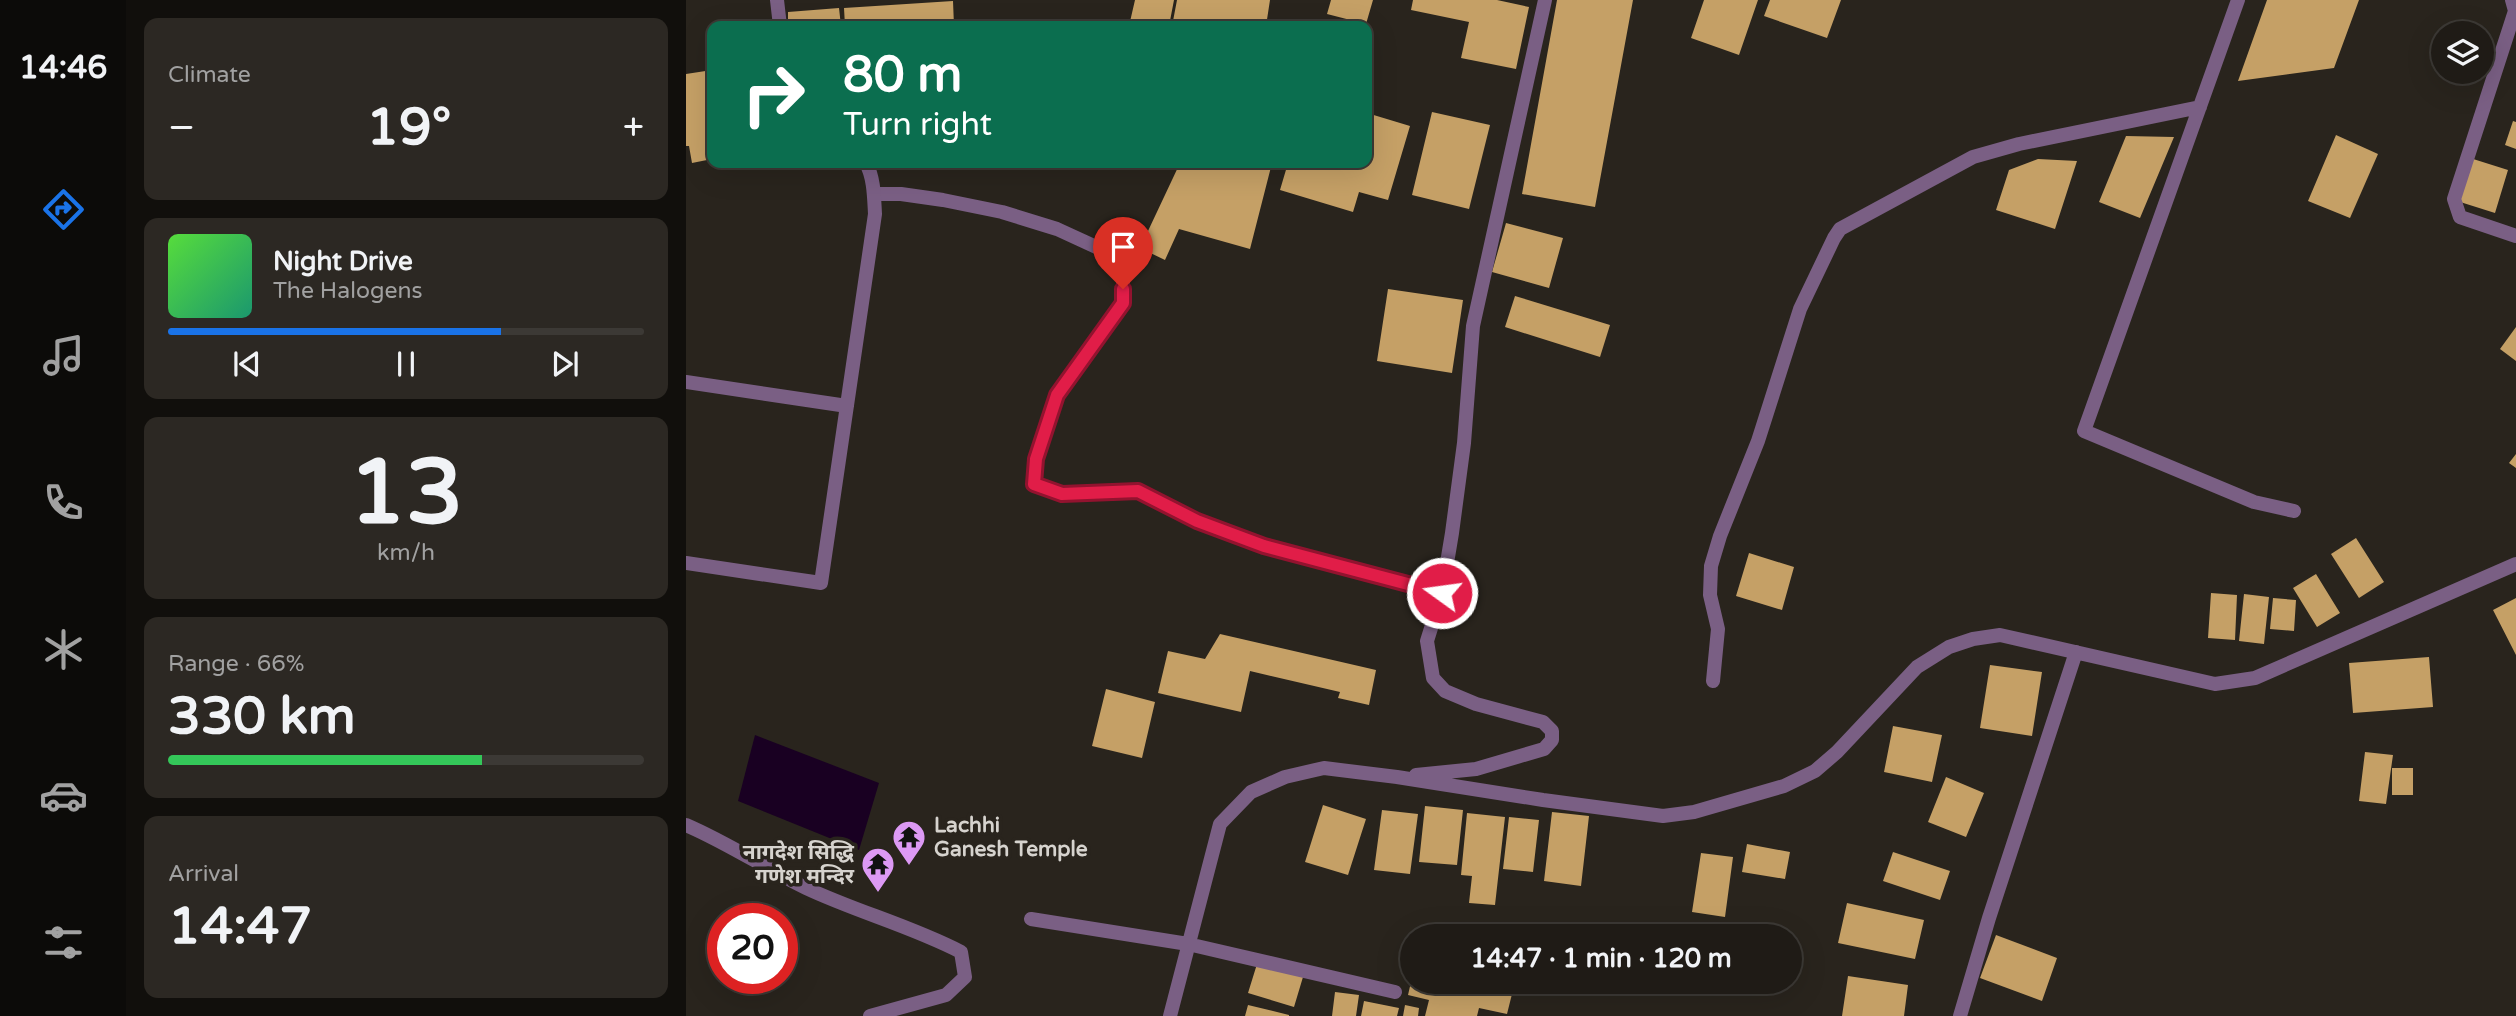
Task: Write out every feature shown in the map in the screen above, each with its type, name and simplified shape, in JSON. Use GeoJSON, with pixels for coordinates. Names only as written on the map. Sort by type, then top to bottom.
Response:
{"type":"FeatureCollection","features":[{"type":"Feature","properties":{"kind":"street"},"geometry":{"type":"LineString","coordinates":[[777,0],[779,21]]}},
{"type":"Feature","properties":{"kind":"street"},"geometry":{"type":"LineString","coordinates":[[1398,777],[1476,769],[1544,750],[1552,740],[1552,731],[1543,722],[1476,704],[1445,691],[1433,678],[1427,641],[1442,593],[1464,443],[1473,326],[1545,0]]}},
{"type":"Feature","properties":{"kind":"street"},"geometry":{"type":"LineString","coordinates":[[2238,0],[2084,431],[2254,502],[2294,511]]}},
{"type":"Feature","properties":{"kind":"street"},"geometry":{"type":"LineString","coordinates":[[2512,0],[2515,11],[2454,199],[2460,217],[2516,236]]}},
{"type":"Feature","properties":{"kind":"street"},"geometry":{"type":"LineString","coordinates":[[1713,681],[1718,629],[1710,595],[1711,566],[1720,536],[1758,441],[1800,309],[1840,229],[1973,157],[2019,144],[2200,107]]}},
{"type":"Feature","properties":{"kind":"street"},"geometry":{"type":"LineString","coordinates":[[686,563],[821,583],[875,214],[868,168]]}},
{"type":"Feature","properties":{"kind":"street"},"geometry":{"type":"LineString","coordinates":[[874,194],[901,194],[967,205],[1002,212],[1057,229],[1105,251],[1122,274],[1123,303],[1057,395],[1036,459],[1034,484],[1062,494],[1138,491],[1197,521],[1264,546],[1442,593]]}},
{"type":"Feature","properties":{"kind":"street"},"geometry":{"type":"LineString","coordinates":[[686,382],[847,406]]}},
{"type":"Feature","properties":{"kind":"street"},"geometry":{"type":"LineString","coordinates":[[1170,1016],[1220,824],[1251,792],[1285,777],[1324,768],[1663,816],[1695,811],[1774,789],[1815,771],[1837,752],[1917,667],[1949,647],[1973,639],[2000,635],[2215,684],[2255,678],[2516,564]]}},
{"type":"Feature","properties":{"kind":"street"},"geometry":{"type":"LineString","coordinates":[[1960,1016],[1989,918],[2076,652]]}},
{"type":"Feature","properties":{"kind":"street"},"geometry":{"type":"LineString","coordinates":[[686,825],[716,838],[806,888],[925,933],[961,952],[965,978],[946,995],[870,1016]]}},
{"type":"Feature","properties":{"kind":"street"},"geometry":{"type":"LineString","coordinates":[[1031,919],[1188,944],[1395,992]]}},
{"type":"Feature","properties":{"kind":"shaded area"},"geometry":{"type":"Polygon","coordinates":[[[755,735],[879,783],[859,850],[738,801],[755,735]]]}},
{"type":"Feature","properties":{"kind":"building"},"geometry":{"type":"Polygon","coordinates":[[[1135,0],[1174,0],[1170,21],[1130,21],[1135,0]]]}},
{"type":"Feature","properties":{"kind":"building"},"geometry":{"type":"Polygon","coordinates":[[[1177,0],[1270,0],[1267,21],[1173,21],[1177,0]]]}},
{"type":"Feature","properties":{"kind":"building"},"geometry":{"type":"Polygon","coordinates":[[[1331,0],[1373,0],[1367,21],[1354,21],[1327,14],[1331,0]]]}},
{"type":"Feature","properties":{"kind":"building"},"geometry":{"type":"Polygon","coordinates":[[[1413,0],[1497,0],[1529,7],[1516,69],[1461,58],[1469,22],[1411,10],[1413,0]]]}},
{"type":"Feature","properties":{"kind":"building"},"geometry":{"type":"Polygon","coordinates":[[[1557,0],[1633,0],[1595,207],[1522,194],[1557,0]]]}},
{"type":"Feature","properties":{"kind":"building"},"geometry":{"type":"Polygon","coordinates":[[[1704,0],[1758,0],[1739,55],[1691,38],[1704,0]]]}},
{"type":"Feature","properties":{"kind":"building"},"geometry":{"type":"Polygon","coordinates":[[[1770,0],[1841,0],[1827,38],[1764,16],[1770,0]]]}},
{"type":"Feature","properties":{"kind":"building"},"geometry":{"type":"Polygon","coordinates":[[[2267,0],[2359,0],[2334,68],[2238,81],[2267,0]]]}},
{"type":"Feature","properties":{"kind":"building"},"geometry":{"type":"Polygon","coordinates":[[[953,1],[954,21],[845,21],[844,8],[953,1]]]}},
{"type":"Feature","properties":{"kind":"building"},"geometry":{"type":"Polygon","coordinates":[[[839,8],[840,21],[788,21],[788,12],[839,8]]]}},
{"type":"Feature","properties":{"kind":"building"},"geometry":{"type":"Polygon","coordinates":[[[707,71],[707,160],[692,163],[689,146],[686,146],[686,74],[707,71]]]}},
{"type":"Feature","properties":{"kind":"building"},"geometry":{"type":"Polygon","coordinates":[[[1432,112],[1490,125],[1469,209],[1412,195],[1432,112]]]}},
{"type":"Feature","properties":{"kind":"building"},"geometry":{"type":"Polygon","coordinates":[[[1372,115],[1410,126],[1388,200],[1359,192],[1353,212],[1280,190],[1287,168],[1372,168],[1372,115]]]}},
{"type":"Feature","properties":{"kind":"building"},"geometry":{"type":"Polygon","coordinates":[[[2513,121],[2516,122],[2516,149],[2505,145],[2513,121]]]}},
{"type":"Feature","properties":{"kind":"building"},"geometry":{"type":"Polygon","coordinates":[[[2336,135],[2378,154],[2350,218],[2308,201],[2336,135]]]}},
{"type":"Feature","properties":{"kind":"building"},"geometry":{"type":"Polygon","coordinates":[[[2126,136],[2174,137],[2140,218],[2099,202],[2126,136]]]}},
{"type":"Feature","properties":{"kind":"building"},"geometry":{"type":"Polygon","coordinates":[[[2470,158],[2508,170],[2495,213],[2457,201],[2470,158]]]}},
{"type":"Feature","properties":{"kind":"building"},"geometry":{"type":"Polygon","coordinates":[[[2038,159],[2077,161],[2055,229],[1996,210],[2009,170],[2038,159]]]}},
{"type":"Feature","properties":{"kind":"building"},"geometry":{"type":"Polygon","coordinates":[[[1178,168],[1271,168],[1250,249],[1179,229],[1165,260],[1140,248],[1178,168]]]}},
{"type":"Feature","properties":{"kind":"building"},"geometry":{"type":"Polygon","coordinates":[[[1506,223],[1563,238],[1549,288],[1492,272],[1506,223]]]}},
{"type":"Feature","properties":{"kind":"building"},"geometry":{"type":"Polygon","coordinates":[[[1388,289],[1463,300],[1452,373],[1377,361],[1388,289]]]}},
{"type":"Feature","properties":{"kind":"building"},"geometry":{"type":"Polygon","coordinates":[[[1515,296],[1610,325],[1600,357],[1505,327],[1515,296]]]}},
{"type":"Feature","properties":{"kind":"building"},"geometry":{"type":"Polygon","coordinates":[[[2516,327],[2516,361],[2500,349],[2516,327]]]}},
{"type":"Feature","properties":{"kind":"building"},"geometry":{"type":"Polygon","coordinates":[[[2516,454],[2516,468],[2509,463],[2516,454]]]}},
{"type":"Feature","properties":{"kind":"building"},"geometry":{"type":"Polygon","coordinates":[[[2356,538],[2384,582],[2359,598],[2331,554],[2356,538]]]}},
{"type":"Feature","properties":{"kind":"building"},"geometry":{"type":"Polygon","coordinates":[[[1749,553],[1794,567],[1782,610],[1736,596],[1749,553]]]}},
{"type":"Feature","properties":{"kind":"building"},"geometry":{"type":"Polygon","coordinates":[[[2316,574],[2340,613],[2317,627],[2293,588],[2316,574]]]}},
{"type":"Feature","properties":{"kind":"building"},"geometry":{"type":"Polygon","coordinates":[[[2211,593],[2237,595],[2235,640],[2208,638],[2211,593]]]}},
{"type":"Feature","properties":{"kind":"building"},"geometry":{"type":"Polygon","coordinates":[[[2244,594],[2269,597],[2264,644],[2239,641],[2244,594]]]}},
{"type":"Feature","properties":{"kind":"building"},"geometry":{"type":"Polygon","coordinates":[[[2273,598],[2296,600],[2294,631],[2270,629],[2273,598]]]}},
{"type":"Feature","properties":{"kind":"building"},"geometry":{"type":"Polygon","coordinates":[[[2516,598],[2516,655],[2493,610],[2516,598]]]}},
{"type":"Feature","properties":{"kind":"building"},"geometry":{"type":"Polygon","coordinates":[[[1220,634],[1376,670],[1369,705],[1338,698],[1340,692],[1250,671],[1241,712],[1158,693],[1168,651],[1205,659],[1220,634]]]}},
{"type":"Feature","properties":{"kind":"building"},"geometry":{"type":"Polygon","coordinates":[[[2429,657],[2433,707],[2353,713],[2349,663],[2429,657]]]}},
{"type":"Feature","properties":{"kind":"building"},"geometry":{"type":"Polygon","coordinates":[[[1990,665],[2042,672],[2032,736],[1980,728],[1990,665]]]}},
{"type":"Feature","properties":{"kind":"building"},"geometry":{"type":"Polygon","coordinates":[[[1106,689],[1155,702],[1142,758],[1092,746],[1106,689]]]}},
{"type":"Feature","properties":{"kind":"building"},"geometry":{"type":"Polygon","coordinates":[[[1893,726],[1942,735],[1932,782],[1884,772],[1893,726]]]}},
{"type":"Feature","properties":{"kind":"building"},"geometry":{"type":"Polygon","coordinates":[[[2365,752],[2393,755],[2386,804],[2359,801],[2365,752]]]}},
{"type":"Feature","properties":{"kind":"building"},"geometry":{"type":"Polygon","coordinates":[[[2392,768],[2413,768],[2413,795],[2392,795],[2392,768]]]}},
{"type":"Feature","properties":{"kind":"building"},"geometry":{"type":"Polygon","coordinates":[[[1946,777],[1984,793],[1966,837],[1928,822],[1946,777]]]}},
{"type":"Feature","properties":{"kind":"building"},"geometry":{"type":"Polygon","coordinates":[[[1323,805],[1366,819],[1348,875],[1305,862],[1323,805]]]}},
{"type":"Feature","properties":{"kind":"building"},"geometry":{"type":"Polygon","coordinates":[[[1425,806],[1463,810],[1457,865],[1419,862],[1425,806]]]}},
{"type":"Feature","properties":{"kind":"building"},"geometry":{"type":"Polygon","coordinates":[[[1382,810],[1418,814],[1410,874],[1374,870],[1382,810]]]}},
{"type":"Feature","properties":{"kind":"building"},"geometry":{"type":"Polygon","coordinates":[[[1552,812],[1589,816],[1581,886],[1544,881],[1552,812]]]}},
{"type":"Feature","properties":{"kind":"building"},"geometry":{"type":"Polygon","coordinates":[[[1467,813],[1505,817],[1495,905],[1469,903],[1472,876],[1461,875],[1467,813]]]}},
{"type":"Feature","properties":{"kind":"building"},"geometry":{"type":"Polygon","coordinates":[[[1509,817],[1539,820],[1533,872],[1503,869],[1509,817]]]}},
{"type":"Feature","properties":{"kind":"building"},"geometry":{"type":"Polygon","coordinates":[[[1747,844],[1790,852],[1785,879],[1742,872],[1747,844]]]}},
{"type":"Feature","properties":{"kind":"building"},"geometry":{"type":"Polygon","coordinates":[[[1893,852],[1950,871],[1940,900],[1883,881],[1893,852]]]}},
{"type":"Feature","properties":{"kind":"building"},"geometry":{"type":"Polygon","coordinates":[[[1701,853],[1733,857],[1725,917],[1692,912],[1701,853]]]}},
{"type":"Feature","properties":{"kind":"building"},"geometry":{"type":"Polygon","coordinates":[[[1847,903],[1924,920],[1915,959],[1838,943],[1847,903]]]}},
{"type":"Feature","properties":{"kind":"building"},"geometry":{"type":"Polygon","coordinates":[[[1996,935],[2057,958],[2042,1001],[1980,978],[1996,935]]]}},
{"type":"Feature","properties":{"kind":"building"},"geometry":{"type":"Polygon","coordinates":[[[1257,964],[1303,977],[1294,1007],[1248,993],[1257,964]]]}},
{"type":"Feature","properties":{"kind":"building"},"geometry":{"type":"Polygon","coordinates":[[[1848,976],[1908,985],[1904,1016],[1842,1016],[1848,976]]]}},
{"type":"Feature","properties":{"kind":"building"},"geometry":{"type":"Polygon","coordinates":[[[1335,992],[1359,995],[1356,1016],[1332,1016],[1335,992]]]}},
{"type":"Feature","properties":{"kind":"building"},"geometry":{"type":"Polygon","coordinates":[[[1512,994],[1507,1014],[1479,1008],[1477,1016],[1425,1016],[1429,1000],[1408,995],[1512,994]]]}},
{"type":"Feature","properties":{"kind":"building"},"geometry":{"type":"Polygon","coordinates":[[[1364,1001],[1399,1008],[1397,1016],[1361,1016],[1364,1001]]]}},
{"type":"Feature","properties":{"kind":"building"},"geometry":{"type":"Polygon","coordinates":[[[1248,1005],[1289,1015],[1289,1016],[1245,1016],[1248,1005]]]}},
{"type":"Feature","properties":{"kind":"building"},"geometry":{"type":"Polygon","coordinates":[[[1405,1005],[1419,1008],[1418,1016],[1403,1016],[1405,1005]]]}},
{"type":"Feature","properties":{"kind":"place","name":"Lachhi Ganesh Temple"},"geometry":{"type":"Point","coordinates":[909,867]}},
{"type":"Feature","properties":{"kind":"place","name":"नागदेश सिद्धि गणेश मन्दिर"},"geometry":{"type":"Point","coordinates":[878,894]}},
{"type":"Feature","properties":{"kind":"route"},"geometry":{"type":"LineString","coordinates":[[1123,289],[1123,303],[1057,395],[1036,459],[1034,484],[1062,494],[1138,491],[1197,521],[1264,546],[1442,593]]}}]}
